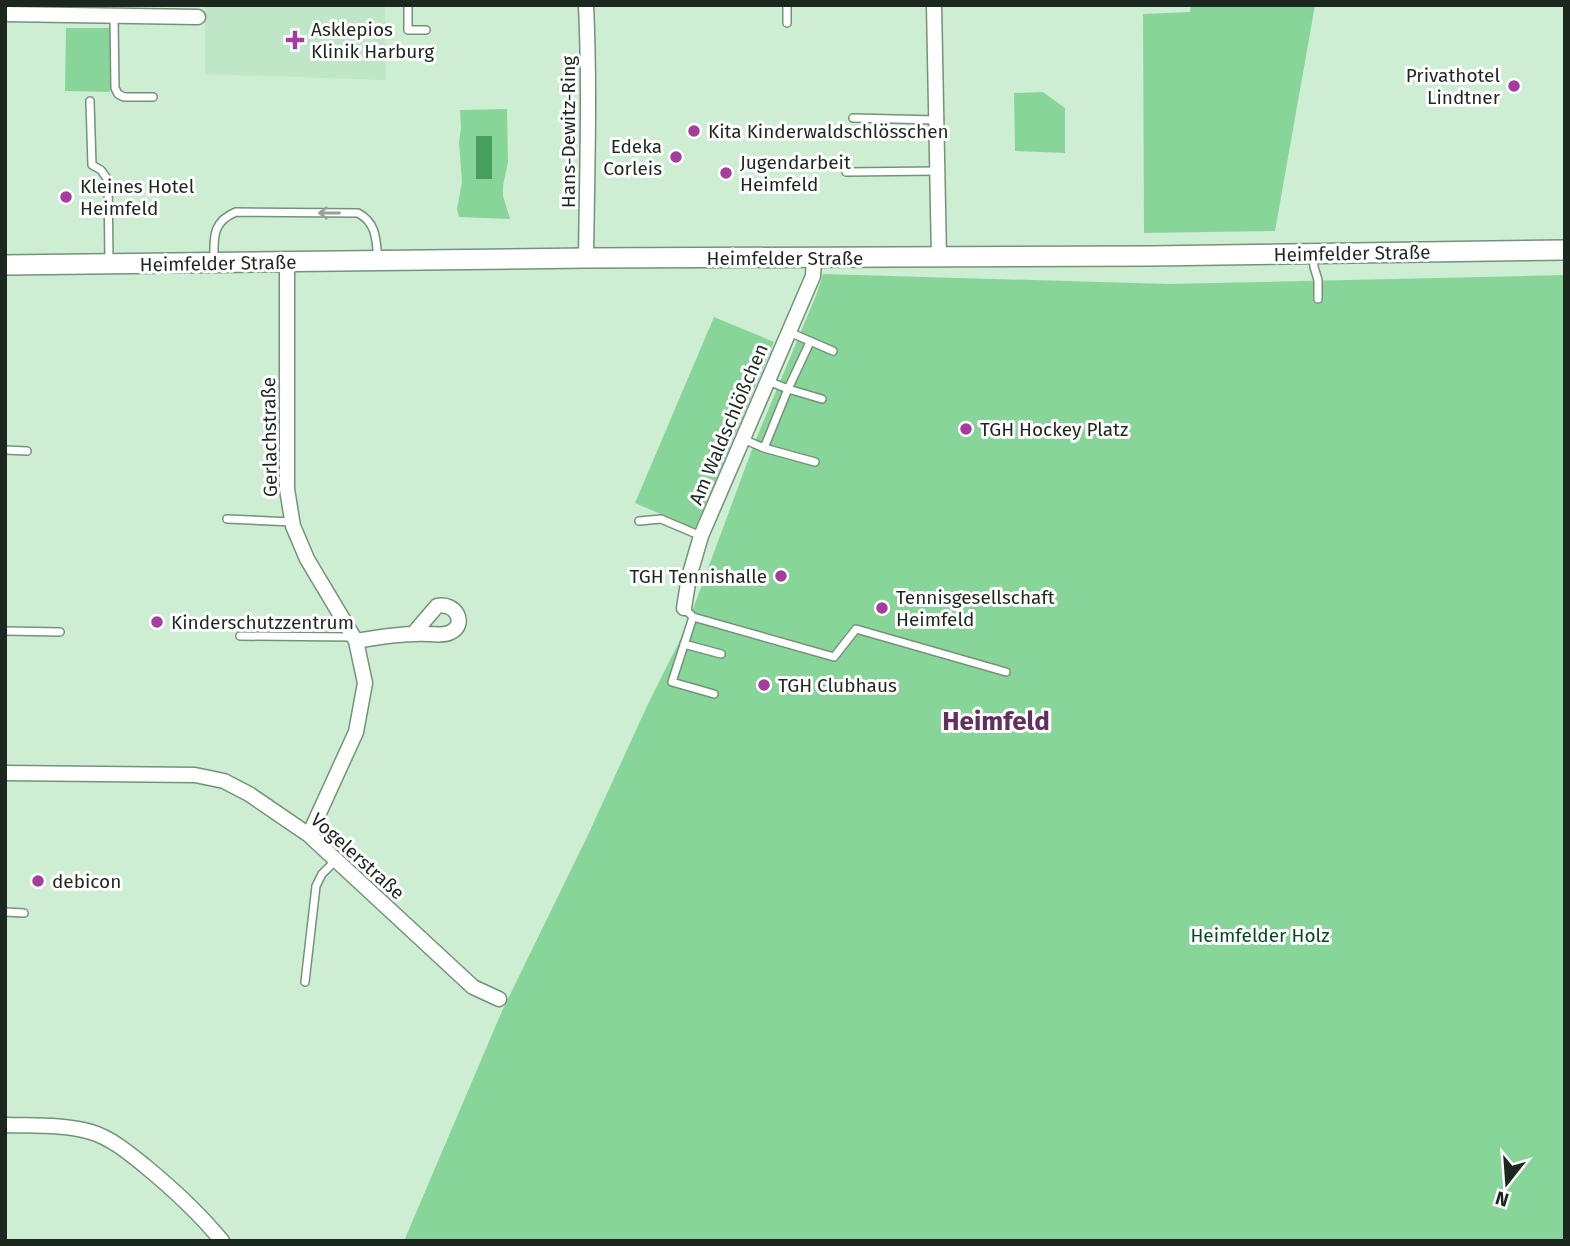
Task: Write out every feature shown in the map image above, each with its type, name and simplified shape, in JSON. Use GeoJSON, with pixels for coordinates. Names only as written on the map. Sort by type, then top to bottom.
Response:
{"type":"FeatureCollection","features":[{"type":"Feature","properties":{"kind":"street","name":"Hans-Dewitz-Ring"},"geometry":{"type":"LineString","coordinates":[[586,5],[589,106],[586,258]]}},
{"type":"Feature","properties":{"kind":"street"},"geometry":{"type":"LineString","coordinates":[[934,5],[939,258]]}},
{"type":"Feature","properties":{"kind":"street"},"geometry":{"type":"LineString","coordinates":[[5,14],[198,17]]}},
{"type":"Feature","properties":{"kind":"street","name":"Heimfelder Straße"},"geometry":{"type":"LineString","coordinates":[[5,265],[1565,250]]}},
{"type":"Feature","properties":{"kind":"street","name":"Am Waldschlößchen"},"geometry":{"type":"LineString","coordinates":[[689,612],[689,576],[701,537],[813,276],[814,258]]}},
{"type":"Feature","properties":{"kind":"street","name":"Gerlachstraße"},"geometry":{"type":"LineString","coordinates":[[287,262],[287,489],[292,522],[307,559],[355,639],[365,683],[356,733],[309,835]]}},
{"type":"Feature","properties":{"kind":"street"},"geometry":{"type":"LineString","coordinates":[[355,639],[413,634]]}},
{"type":"Feature","properties":{"kind":"street","name":"Vogelerstraße"},"geometry":{"type":"LineString","coordinates":[[5,773],[195,775],[224,781],[250,794],[309,835],[473,987],[499,999]]}},
{"type":"Feature","properties":{"kind":"street"},"geometry":{"type":"LineString","coordinates":[[5,1125],[75,1129],[88,1131],[110,1141],[133,1156],[176,1192],[222,1241]]}},
{"type":"Feature","properties":{"kind":"lane"},"geometry":{"type":"LineString","coordinates":[[408,5],[408,30],[426,30]]}},
{"type":"Feature","properties":{"kind":"lane"},"geometry":{"type":"LineString","coordinates":[[787,5],[787,23]]}},
{"type":"Feature","properties":{"kind":"lane"},"geometry":{"type":"LineString","coordinates":[[114,16],[115,88],[118,94],[124,97],[153,97]]}},
{"type":"Feature","properties":{"kind":"lane"},"geometry":{"type":"LineString","coordinates":[[90,102],[92,165],[101,170],[108,180],[109,264]]}},
{"type":"Feature","properties":{"kind":"lane"},"geometry":{"type":"LineString","coordinates":[[853,118],[936,120]]}},
{"type":"Feature","properties":{"kind":"lane"},"geometry":{"type":"LineString","coordinates":[[846,172],[937,171]]}},
{"type":"Feature","properties":{"kind":"lane"},"geometry":{"type":"LineString","coordinates":[[214,263],[217,226],[228,215],[236,212],[358,213],[374,228],[378,261]]}},
{"type":"Feature","properties":{"kind":"lane"},"geometry":{"type":"LineString","coordinates":[[1313,253],[1318,299]]}},
{"type":"Feature","properties":{"kind":"lane"},"geometry":{"type":"LineString","coordinates":[[789,332],[833,351]]}},
{"type":"Feature","properties":{"kind":"lane"},"geometry":{"type":"LineString","coordinates":[[764,448],[810,342]]}},
{"type":"Feature","properties":{"kind":"lane"},"geometry":{"type":"LineString","coordinates":[[768,381],[822,399]]}},
{"type":"Feature","properties":{"kind":"lane"},"geometry":{"type":"LineString","coordinates":[[743,439],[764,448],[815,462]]}},
{"type":"Feature","properties":{"kind":"lane"},"geometry":{"type":"LineString","coordinates":[[5,450],[27,451]]}},
{"type":"Feature","properties":{"kind":"lane"},"geometry":{"type":"LineString","coordinates":[[227,519],[292,522]]}},
{"type":"Feature","properties":{"kind":"lane"},"geometry":{"type":"LineString","coordinates":[[639,521],[661,519],[701,537]]}},
{"type":"Feature","properties":{"kind":"lane"},"geometry":{"type":"LineString","coordinates":[[714,694],[672,682],[684,644],[689,612],[834,657],[856,629],[1006,671]]}},
{"type":"Feature","properties":{"kind":"lane"},"geometry":{"type":"LineString","coordinates":[[5,631],[60,632]]}},
{"type":"Feature","properties":{"kind":"lane"},"geometry":{"type":"LineString","coordinates":[[240,636],[355,639]]}},
{"type":"Feature","properties":{"kind":"lane"},"geometry":{"type":"LineString","coordinates":[[684,644],[721,654]]}},
{"type":"Feature","properties":{"kind":"lane"},"geometry":{"type":"LineString","coordinates":[[305,982],[316,886],[322,874],[336,860]]}},
{"type":"Feature","properties":{"kind":"lane"},"geometry":{"type":"LineString","coordinates":[[5,912],[24,913]]}},
{"type":"Feature","properties":{"kind":"shaded area","name":"Asklepios Klinik Harburg"},"geometry":{"type":"Polygon","coordinates":[[[205,5],[385,5],[386,80],[205,74],[205,5]]]}},
{"type":"Feature","properties":{"kind":"shaded area"},"geometry":{"type":"Polygon","coordinates":[[[476,136],[492,136],[492,179],[476,179],[476,136]]]}},
{"type":"Feature","properties":{"kind":"green space"},"geometry":{"type":"Polygon","coordinates":[[[1191,5],[1315,5],[1275,231],[1144,233],[1143,14],[1190,12],[1191,5]]]}},
{"type":"Feature","properties":{"kind":"green space"},"geometry":{"type":"Polygon","coordinates":[[[66,28],[111,28],[110,92],[65,91],[66,28]]]}},
{"type":"Feature","properties":{"kind":"green space"},"geometry":{"type":"Polygon","coordinates":[[[1043,92],[1065,108],[1065,153],[1015,151],[1014,93],[1043,92]]]}},
{"type":"Feature","properties":{"kind":"green space"},"geometry":{"type":"Polygon","coordinates":[[[507,109],[508,162],[503,196],[510,219],[459,217],[457,209],[462,182],[460,110],[507,109]]]}},
{"type":"Feature","properties":{"kind":"green space","name":"Heimfelder Holz"},"geometry":{"type":"Polygon","coordinates":[[[823,274],[1169,284],[1565,275],[1565,1241],[404,1241],[502,1011],[686,628],[754,444],[823,274]]]}},
{"type":"Feature","properties":{"kind":"green space"},"geometry":{"type":"Polygon","coordinates":[[[714,317],[774,342],[695,529],[635,503],[714,317]]]}},
{"type":"Feature","properties":{"kind":"place","name":"Asklepios Klinik Harburg"},"geometry":{"type":"Point","coordinates":[295,40]}},
{"type":"Feature","properties":{"kind":"place","name":"Privathotel Lindtner"},"geometry":{"type":"Point","coordinates":[1514,86]}},
{"type":"Feature","properties":{"kind":"place","name":"Kita Kinderwaldschlösschen"},"geometry":{"type":"Point","coordinates":[694,131]}},
{"type":"Feature","properties":{"kind":"place","name":"Edeka Corleis"},"geometry":{"type":"Point","coordinates":[676,157]}},
{"type":"Feature","properties":{"kind":"place","name":"Jugendarbeit Heimfeld"},"geometry":{"type":"Point","coordinates":[726,173]}},
{"type":"Feature","properties":{"kind":"place","name":"Kleines Hotel Heimfeld"},"geometry":{"type":"Point","coordinates":[66,197]}},
{"type":"Feature","properties":{"kind":"place","name":"TGH Hockey Platz"},"geometry":{"type":"Point","coordinates":[966,429]}},
{"type":"Feature","properties":{"kind":"place","name":"TGH Tennishalle"},"geometry":{"type":"Point","coordinates":[781,576]}},
{"type":"Feature","properties":{"kind":"place","name":"Tennisgesellschaft Heimfeld"},"geometry":{"type":"Point","coordinates":[882,608]}},
{"type":"Feature","properties":{"kind":"place","name":"Kinderschutzzentrum"},"geometry":{"type":"Point","coordinates":[157,622]}},
{"type":"Feature","properties":{"kind":"place","name":"TGH Clubhaus"},"geometry":{"type":"Point","coordinates":[764,685]}},
{"type":"Feature","properties":{"kind":"place","name":"debicon"},"geometry":{"type":"Point","coordinates":[38,881]}},
{"type":"Feature","properties":{"kind":"district","name":"Heimfeld"},"geometry":{"type":"Point","coordinates":[996,721]}}]}
